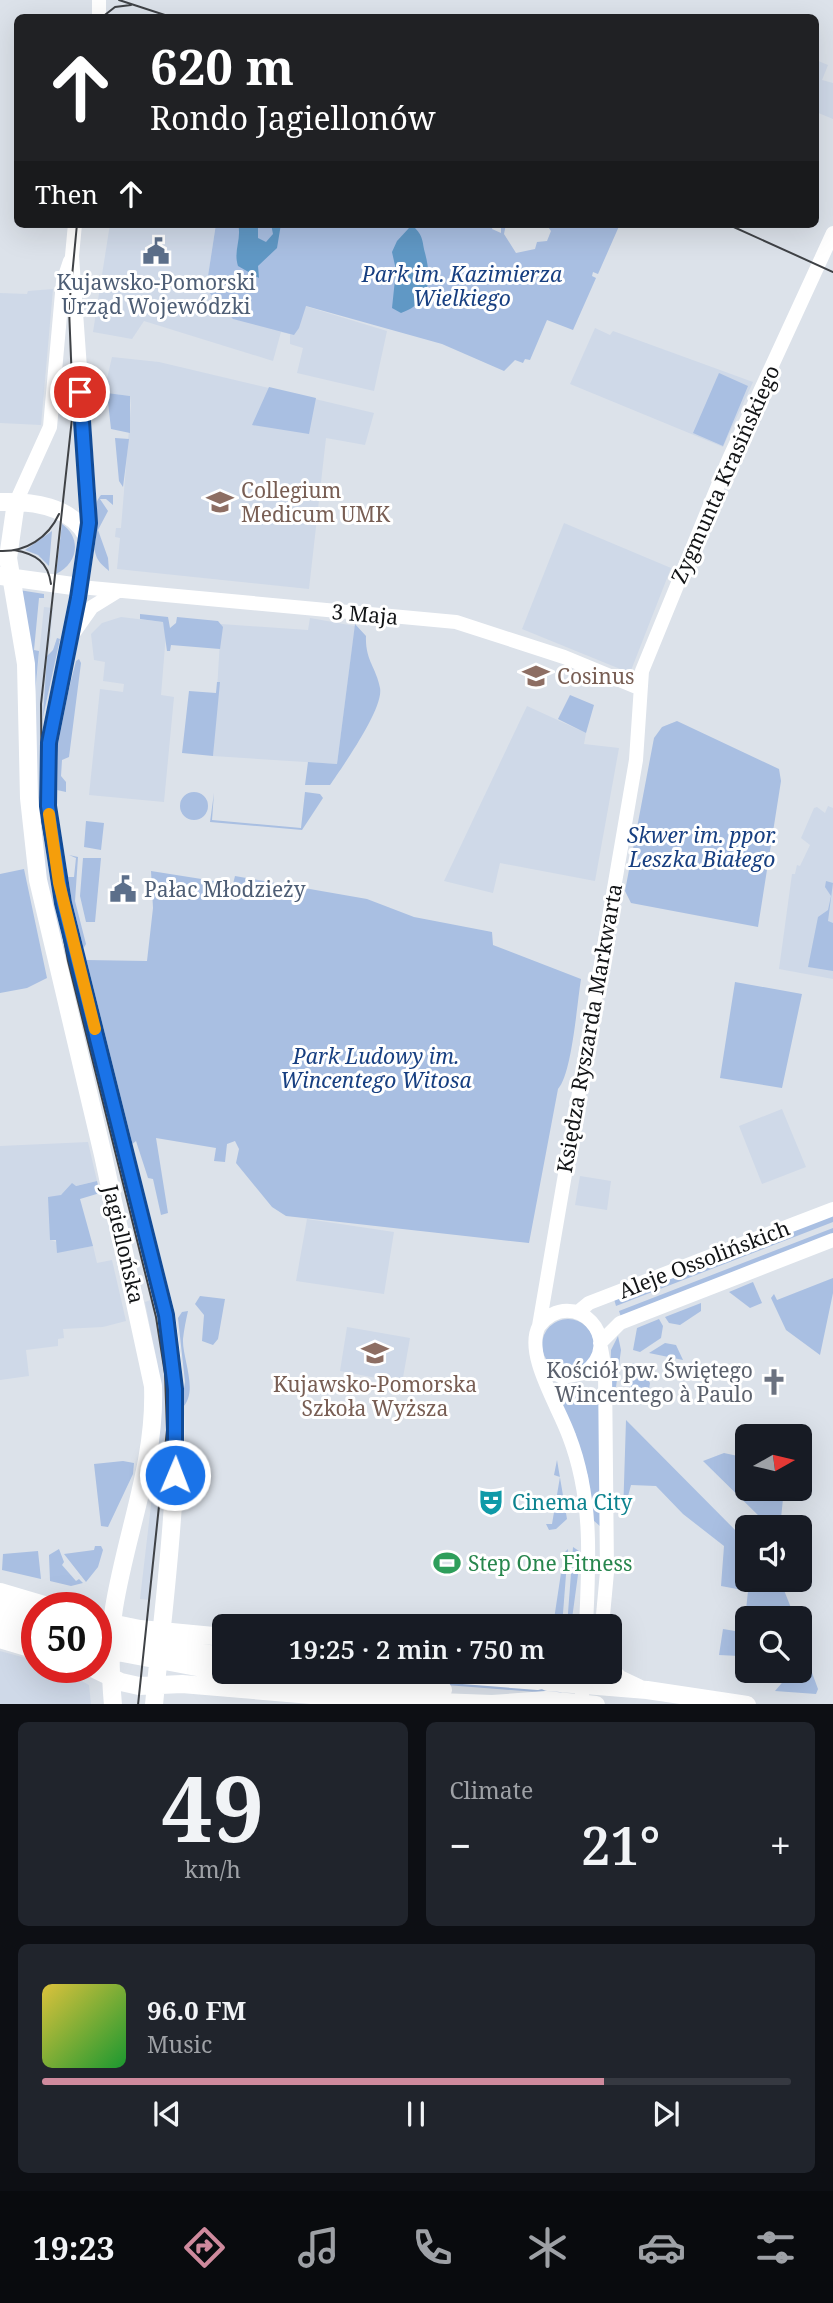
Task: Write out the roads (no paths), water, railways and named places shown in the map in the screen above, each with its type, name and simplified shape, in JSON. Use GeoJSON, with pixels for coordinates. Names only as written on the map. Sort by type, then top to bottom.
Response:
{"type":"FeatureCollection","features":[{"type":"Feature","properties":{"kind":"main road"},"geometry":{"type":"LineString","coordinates":[[8,502],[67,514],[78,522],[87,536]]}},
{"type":"Feature","properties":{"kind":"main road","name":"Jagiellońska"},"geometry":{"type":"LineString","coordinates":[[8,502],[9,545],[5,578],[26,664],[29,798],[38,880],[109,1181],[153,1386],[154,1410],[148,1458],[111,1592]]}},
{"type":"Feature","properties":{"kind":"main road","name":"Jagiellońska"},"geometry":{"type":"LineString","coordinates":[[87,536],[80,587],[49,743],[48,806],[63,903],[166,1315],[174,1362],[176,1458],[163,1631],[155,1695]]}},
{"type":"Feature","properties":{"kind":"main road"},"geometry":{"type":"LineString","coordinates":[[5,578],[80,587]]}},
{"type":"Feature","properties":{"kind":"main road"},"geometry":{"type":"LineString","coordinates":[[0,1592],[21,1601]]}},
{"type":"Feature","properties":{"kind":"main road"},"geometry":{"type":"LineString","coordinates":[[0,1609],[21,1610]]}},
{"type":"Feature","properties":{"kind":"main road"},"geometry":{"type":"LineString","coordinates":[[0,1623],[21,1629]]}},
{"type":"Feature","properties":{"kind":"main road"},"geometry":{"type":"LineString","coordinates":[[112,1627],[212,1636]]}},
{"type":"Feature","properties":{"kind":"main road"},"geometry":{"type":"LineString","coordinates":[[112,1630],[170,1649],[212,1654]]}},
{"type":"Feature","properties":{"kind":"main road"},"geometry":{"type":"LineString","coordinates":[[0,1639],[21,1645]]}},
{"type":"Feature","properties":{"kind":"main road"},"geometry":{"type":"LineString","coordinates":[[112,1652],[167,1664],[212,1670]]}},
{"type":"Feature","properties":{"kind":"main road"},"geometry":{"type":"LineString","coordinates":[[112,1677],[155,1695],[182,1684],[358,1699],[497,1704],[551,1684],[587,1704]]}},
{"type":"Feature","properties":{"kind":"main road","name":"Jagiellońska"},"geometry":{"type":"LineString","coordinates":[[111,1683],[113,1704]]}},
{"type":"Feature","properties":{"kind":"main road"},"geometry":{"type":"LineString","coordinates":[[619,1684],[747,1704]]}},
{"type":"Feature","properties":{"kind":"street"},"geometry":{"type":"LineString","coordinates":[[75,228],[72,256],[90,509],[87,536]]}},
{"type":"Feature","properties":{"kind":"street","name":"Zygmunta Krasińskiego"},"geometry":{"type":"LineString","coordinates":[[639,688],[642,671],[728,461],[827,266],[833,233]]}},
{"type":"Feature","properties":{"kind":"street"},"geometry":{"type":"LineString","coordinates":[[8,502],[50,427],[63,282],[72,256]]}},
{"type":"Feature","properties":{"kind":"street","name":"3 Maja"},"geometry":{"type":"LineString","coordinates":[[80,587],[456,622],[565,657],[639,688]]}},
{"type":"Feature","properties":{"kind":"street"},"geometry":{"type":"LineString","coordinates":[[70,638],[92,607],[119,590]]}},
{"type":"Feature","properties":{"kind":"street","name":"Księdza Ryszarda Markwarta"},"geometry":{"type":"LineString","coordinates":[[540,1326],[636,760],[639,688]]}},
{"type":"Feature","properties":{"kind":"street","name":"Aleje Ossolińskich"},"geometry":{"type":"LineString","coordinates":[[578,1312],[592,1302],[833,1209]]}},
{"type":"Feature","properties":{"kind":"street","name":"Aleje Ossolińskich"},"geometry":{"type":"LineString","coordinates":[[600,1343],[620,1323],[833,1240]]}},
{"type":"Feature","properties":{"kind":"street"},"geometry":{"type":"LineString","coordinates":[[586,1614],[587,1500],[570,1438],[534,1347],[540,1326],[559,1312],[578,1312],[594,1325],[605,1370],[607,1564],[603,1614]]}},
{"type":"Feature","properties":{"kind":"street"},"geometry":{"type":"LineString","coordinates":[[539,1364],[555,1375],[576,1376],[596,1361],[600,1343]]}},
{"type":"Feature","properties":{"kind":"street"},"geometry":{"type":"LineString","coordinates":[[580,1614],[587,1596]]}},
{"type":"Feature","properties":{"kind":"street"},"geometry":{"type":"LineString","coordinates":[[583,1614],[587,1596]]}},
{"type":"Feature","properties":{"kind":"street"},"geometry":{"type":"LineString","coordinates":[[622,1678],[647,1690]]}},
{"type":"Feature","properties":{"kind":"street"},"geometry":{"type":"LineString","coordinates":[[587,1684],[587,1704]]}},
{"type":"Feature","properties":{"kind":"tram line"},"geometry":{"type":"LineString","coordinates":[[119,0],[162,14]]}},
{"type":"Feature","properties":{"kind":"tram line"},"geometry":{"type":"LineString","coordinates":[[106,14],[115,7],[131,5]]}},
{"type":"Feature","properties":{"kind":"tram line"},"geometry":{"type":"LineString","coordinates":[[77,228],[69,308],[73,409],[41,704],[42,820],[68,961],[156,1317],[165,1374],[167,1430],[138,1704]]}},
{"type":"Feature","properties":{"kind":"tram line"},"geometry":{"type":"LineString","coordinates":[[736,228],[833,272]]}},
{"type":"Feature","properties":{"kind":"tram line"},"geometry":{"type":"LineString","coordinates":[[0,551],[19,549],[35,542],[49,530],[59,514]]}},
{"type":"Feature","properties":{"kind":"tram line"},"geometry":{"type":"LineString","coordinates":[[14,550],[40,560],[47,570],[51,584]]}},
{"type":"Feature","properties":{"kind":"place","name":"Kujawsko-Pomorski Urząd Wojewódzki"},"geometry":{"type":"Point","coordinates":[156,251]}},
{"type":"Feature","properties":{"kind":"place","name":"Collegium Medicum UMK"},"geometry":{"type":"Point","coordinates":[220,502]}},
{"type":"Feature","properties":{"kind":"place","name":"Cosinus"},"geometry":{"type":"Point","coordinates":[536,676]}},
{"type":"Feature","properties":{"kind":"place","name":"Pałac Młodzieży"},"geometry":{"type":"Point","coordinates":[123,889]}},
{"type":"Feature","properties":{"kind":"place","name":"Kujawsko-Pomorska Szkoła Wyższa"},"geometry":{"type":"Point","coordinates":[375,1353]}},
{"type":"Feature","properties":{"kind":"place","name":"Kościół pw. Świętego Wincentego à Paulo"},"geometry":{"type":"Point","coordinates":[774,1382]}},
{"type":"Feature","properties":{"kind":"place","name":"Cinema City"},"geometry":{"type":"Point","coordinates":[491,1502]}},
{"type":"Feature","properties":{"kind":"place","name":"Step One Fitness"},"geometry":{"type":"Point","coordinates":[447,1563]}},
{"type":"Feature","properties":{"kind":"park label","name":"Park im. Kazimierza Wielkiego"},"geometry":{"type":"Point","coordinates":[462,286]}},
{"type":"Feature","properties":{"kind":"park label","name":"Skwer im. ppor. Leszka Białego"},"geometry":{"type":"Point","coordinates":[702,847]}},
{"type":"Feature","properties":{"kind":"park label","name":"Park Ludowy im. Wincentego Witosa"},"geometry":{"type":"Point","coordinates":[376,1068]}}]}
